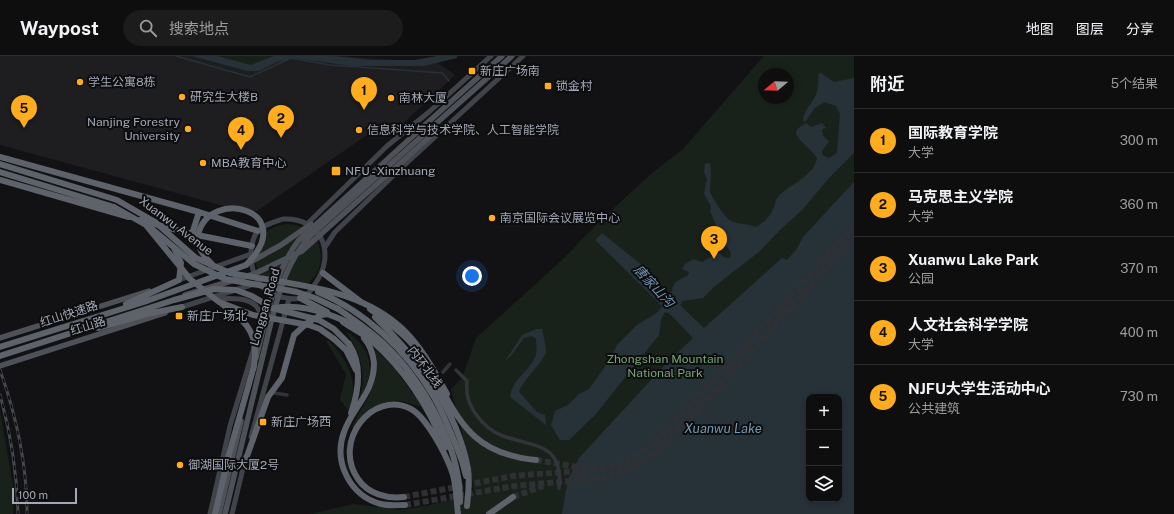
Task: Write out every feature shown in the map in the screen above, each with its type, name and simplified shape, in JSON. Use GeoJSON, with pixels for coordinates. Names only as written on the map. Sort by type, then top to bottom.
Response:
{"type":"FeatureCollection","features":[{"type":"Feature","properties":{"kind":"highway"},"geometry":{"type":"LineString","coordinates":[[0,157],[199,212],[258,231]]}},
{"type":"Feature","properties":{"kind":"highway","name":"Xuanwu Avenue"},"geometry":{"type":"LineString","coordinates":[[0,164],[80,187],[126,204],[155,222],[196,258],[218,268],[241,275],[296,284]]}},
{"type":"Feature","properties":{"kind":"highway"},"geometry":{"type":"LineString","coordinates":[[0,172],[114,207],[148,224],[168,239],[176,250],[181,263],[179,280],[160,288],[147,296],[71,325]]}},
{"type":"Feature","properties":{"kind":"highway"},"geometry":{"type":"LineString","coordinates":[[0,180],[148,224],[252,246]]}},
{"type":"Feature","properties":{"kind":"highway"},"geometry":{"type":"LineString","coordinates":[[218,268],[204,256],[198,239],[204,222],[213,214],[224,210],[239,209],[247,211],[255,216],[262,225],[263,240],[260,249],[246,265]]}},
{"type":"Feature","properties":{"kind":"highway"},"geometry":{"type":"LineString","coordinates":[[192,234],[199,212]]}},
{"type":"Feature","properties":{"kind":"highway"},"geometry":{"type":"LineString","coordinates":[[148,224],[190,279],[245,322],[253,336],[256,352],[254,366],[229,454],[215,514]]}},
{"type":"Feature","properties":{"kind":"highway","name":"Xuanwu Avenue"},"geometry":{"type":"LineString","coordinates":[[148,224],[182,255],[209,272],[237,283],[308,295],[338,309],[373,335]]}},
{"type":"Feature","properties":{"kind":"highway","name":"红山快速路"},"geometry":{"type":"LineString","coordinates":[[0,348],[144,302],[246,265]]}},
{"type":"Feature","properties":{"kind":"highway"},"geometry":{"type":"LineString","coordinates":[[323,273],[401,333],[412,345],[453,410],[473,436],[487,447],[510,457],[536,460]]}},
{"type":"Feature","properties":{"kind":"highway"},"geometry":{"type":"LineString","coordinates":[[296,284],[364,303],[388,317],[410,336],[446,391],[453,410]]}},
{"type":"Feature","properties":{"kind":"highway","name":"内环北线"},"geometry":{"type":"LineString","coordinates":[[296,284],[344,304],[368,321],[394,344],[410,363],[432,394],[445,419],[462,461],[466,475],[467,514]]}},
{"type":"Feature","properties":{"kind":"highway","name":"红山快速路"},"geometry":{"type":"LineString","coordinates":[[0,356],[143,309],[214,289],[230,289],[247,293],[272,308],[319,320],[334,328],[347,347]]}},
{"type":"Feature","properties":{"kind":"highway"},"geometry":{"type":"LineString","coordinates":[[352,294],[397,337],[409,351],[446,408],[460,439],[469,471],[467,506]]}},
{"type":"Feature","properties":{"kind":"highway"},"geometry":{"type":"LineString","coordinates":[[300,298],[373,335]]}},
{"type":"Feature","properties":{"kind":"highway"},"geometry":{"type":"LineString","coordinates":[[219,302],[253,315],[314,327],[330,335],[347,347],[357,360],[358,380],[357,394],[349,421]]}},
{"type":"Feature","properties":{"kind":"highway"},"geometry":{"type":"LineString","coordinates":[[73,333],[182,307]]}},
{"type":"Feature","properties":{"kind":"highway"},"geometry":{"type":"LineString","coordinates":[[272,308],[281,307],[314,310],[334,316],[372,340],[391,359],[414,387],[445,446],[452,469],[459,514]]}},
{"type":"Feature","properties":{"kind":"highway"},"geometry":{"type":"LineString","coordinates":[[246,460],[268,397],[282,378],[294,335],[307,323],[321,315],[334,316]]}},
{"type":"Feature","properties":{"kind":"highway"},"geometry":{"type":"LineString","coordinates":[[359,333],[370,347],[374,372],[368,390],[344,430],[340,448],[343,468],[348,480],[358,491],[371,500],[390,505],[405,505]]}},
{"type":"Feature","properties":{"kind":"highway","name":"内环北线"},"geometry":{"type":"LineString","coordinates":[[373,335],[395,355],[412,376],[435,413],[450,451],[460,491],[459,514]]}},
{"type":"Feature","properties":{"kind":"highway"},"geometry":{"type":"LineString","coordinates":[[404,497],[385,496],[372,492],[361,484],[351,467],[348,453],[351,437],[360,422],[378,408],[402,406],[416,412],[427,424],[452,469]]}},
{"type":"Feature","properties":{"kind":"highway"},"geometry":{"type":"LineString","coordinates":[[489,514],[513,497]]}},
{"type":"Feature","properties":{"kind":"main road"},"geometry":{"type":"LineString","coordinates":[[306,225],[387,146],[429,112],[491,56]]}},
{"type":"Feature","properties":{"kind":"main road","name":"Longpan Road"},"geometry":{"type":"LineString","coordinates":[[219,514],[273,291],[283,265],[291,250],[306,233],[502,56]]}},
{"type":"Feature","properties":{"kind":"main road","name":"Longpan Road"},"geometry":{"type":"LineString","coordinates":[[225,514],[280,286],[291,261],[310,237],[512,56]]}},
{"type":"Feature","properties":{"kind":"main road"},"geometry":{"type":"LineString","coordinates":[[325,247],[335,232],[442,130],[523,56]]}},
{"type":"Feature","properties":{"kind":"main road"},"geometry":{"type":"LineString","coordinates":[[246,265],[281,245],[324,214],[424,122],[429,112]]}},
{"type":"Feature","properties":{"kind":"main road"},"geometry":{"type":"LineString","coordinates":[[174,300],[195,290],[254,274],[302,251],[434,133],[442,130]]}},
{"type":"Feature","properties":{"kind":"main road"},"geometry":{"type":"LineString","coordinates":[[283,219],[293,219],[306,225],[318,233],[325,247],[326,260],[323,273],[310,292],[300,298],[289,299],[271,295],[264,290],[251,267],[252,246],[258,231],[268,224],[283,219]]}},
{"type":"Feature","properties":{"kind":"main road"},"geometry":{"type":"LineString","coordinates":[[179,280],[251,254]]}},
{"type":"Feature","properties":{"kind":"main road"},"geometry":{"type":"LineString","coordinates":[[182,307],[211,299],[259,282]]}},
{"type":"Feature","properties":{"kind":"main road","name":"红山路"},"geometry":{"type":"LineString","coordinates":[[0,338],[160,288]]}},
{"type":"Feature","properties":{"kind":"main road","name":"Longpan Road"},"geometry":{"type":"LineString","coordinates":[[210,514],[230,426],[271,295]]}},
{"type":"Feature","properties":{"kind":"main road"},"geometry":{"type":"LineString","coordinates":[[211,299],[242,299],[249,301],[256,305],[259,311],[260,327]]}},
{"type":"Feature","properties":{"kind":"main road","name":"Longpan Road"},"geometry":{"type":"LineString","coordinates":[[232,514],[289,299]]}},
{"type":"Feature","properties":{"kind":"main road","name":"红山路"},"geometry":{"type":"LineString","coordinates":[[0,366],[182,307]]}},
{"type":"Feature","properties":{"kind":"street"},"geometry":{"type":"LineString","coordinates":[[443,372],[450,364]]}},
{"type":"Feature","properties":{"kind":"street"},"geometry":{"type":"LineString","coordinates":[[456,370],[467,381],[466,394],[471,406],[486,427],[502,436],[536,445],[553,455],[557,460],[560,477],[558,488]]}},
{"type":"Feature","properties":{"kind":"street"},"geometry":{"type":"LineString","coordinates":[[274,393],[287,395]]}},
{"type":"Feature","properties":{"kind":"shaded area","name":"Nanjing Forestry University"},"geometry":{"type":"Polygon","coordinates":[[[0,56],[341,56],[438,63],[455,75],[392,134],[383,124],[257,211],[224,206],[0,145],[0,56]]]}},
{"type":"Feature","properties":{"kind":"green space"},"geometry":{"type":"Polygon","coordinates":[[[211,56],[266,56],[271,64],[249,71],[213,63],[211,56]]]}},
{"type":"Feature","properties":{"kind":"green space","name":"Zhongshan Mountain National Park"},"geometry":{"type":"Polygon","coordinates":[[[764,56],[854,56],[854,514],[310,514],[354,504],[400,510],[430,505],[474,493],[469,460],[451,389],[462,378],[476,338],[560,262],[601,220],[652,173],[683,149],[764,56]]]}},
{"type":"Feature","properties":{"kind":"green space"},"geometry":{"type":"Polygon","coordinates":[[[288,224],[300,227],[311,234],[318,245],[321,257],[318,269],[311,280],[300,287],[288,290],[276,287],[265,280],[258,269],[255,257],[258,245],[265,234],[276,227],[288,224]]]}},
{"type":"Feature","properties":{"kind":"green space"},"geometry":{"type":"Polygon","coordinates":[[[346,332],[352,335],[360,343],[365,350],[370,365],[370,372],[366,387],[358,401],[361,392],[363,374],[356,348],[346,332]]]}},
{"type":"Feature","properties":{"kind":"green space"},"geometry":{"type":"Polygon","coordinates":[[[326,341],[329,341],[336,348],[350,372],[353,390],[352,400],[348,410],[340,400],[346,374],[326,341]]]}},
{"type":"Feature","properties":{"kind":"green space"},"geometry":{"type":"Polygon","coordinates":[[[376,350],[395,369],[422,406],[401,401],[380,404],[367,411],[354,428],[352,427],[371,391],[374,382],[376,363],[374,351],[376,350]]]}},
{"type":"Feature","properties":{"kind":"green space"},"geometry":{"type":"Polygon","coordinates":[[[0,411],[14,491],[13,514],[0,514],[0,411]]]}},
{"type":"Feature","properties":{"kind":"water"},"geometry":{"type":"Polygon","coordinates":[[[192,56],[217,56],[251,65],[274,56],[333,56],[370,60],[415,60],[437,56],[457,56],[457,58],[424,66],[351,66],[295,58],[277,62],[259,71],[247,71],[192,56]]]}},
{"type":"Feature","properties":{"kind":"water","name":"Xuanwu Lake"},"geometry":{"type":"Polygon","coordinates":[[[821,73],[834,82],[854,78],[854,153],[829,178],[803,209],[760,251],[715,286],[703,298],[683,301],[680,305],[704,328],[782,258],[787,260],[796,250],[803,237],[854,182],[854,514],[562,514],[568,479],[579,458],[663,367],[693,338],[670,314],[665,312],[661,319],[659,335],[595,415],[569,440],[560,440],[551,425],[555,411],[568,405],[579,394],[589,389],[609,361],[617,345],[637,325],[658,312],[662,306],[595,240],[602,233],[643,266],[667,294],[672,291],[676,282],[688,275],[689,272],[682,269],[685,264],[693,259],[702,262],[719,252],[723,257],[730,258],[731,252],[724,244],[710,211],[711,206],[704,194],[707,179],[704,172],[705,164],[710,163],[711,194],[719,208],[731,221],[756,227],[764,222],[772,212],[778,197],[806,175],[815,165],[817,158],[798,138],[796,134],[797,129],[806,123],[811,127],[822,123],[827,129],[824,128],[822,130],[823,136],[829,141],[822,151],[822,155],[829,158],[837,153],[840,114],[836,106],[824,102],[814,109],[806,121],[803,121],[804,115],[817,91],[818,74],[821,73]]]}},
{"type":"Feature","properties":{"kind":"water"},"geometry":{"type":"Polygon","coordinates":[[[537,329],[542,329],[546,351],[539,364],[519,391],[537,412],[545,415],[546,425],[510,397],[514,385],[534,360],[536,355],[536,339],[532,336],[524,338],[511,356],[505,361],[522,335],[537,329]]]}},
{"type":"Feature","properties":{"kind":"waterway"},"geometry":{"type":"LineString","coordinates":[[176,56],[250,77],[291,58],[330,65],[442,73],[449,81]]}},
{"type":"Feature","properties":{"kind":"tunnel"},"geometry":{"type":"LineString","coordinates":[[404,497],[513,476],[601,469],[619,465],[647,448],[700,395],[854,226]]}},
{"type":"Feature","properties":{"kind":"tunnel"},"geometry":{"type":"LineString","coordinates":[[405,505],[514,486],[604,478],[623,472],[652,455],[704,404],[854,238]]}},
{"type":"Feature","properties":{"kind":"tunnel"},"geometry":{"type":"LineString","coordinates":[[536,460],[584,468]]}},
{"type":"Feature","properties":{"kind":"tunnel"},"geometry":{"type":"LineString","coordinates":[[513,497],[543,486]]}},
{"type":"Feature","properties":{"kind":"railway"},"geometry":{"type":"LineString","coordinates":[[0,370],[20,441],[25,478],[27,514]]}},
{"type":"Feature","properties":{"kind":"railway"},"geometry":{"type":"LineString","coordinates":[[0,395],[13,454],[18,514]]}},
{"type":"Feature","properties":{"kind":"place","name":"新庄广场南"},"geometry":{"type":"Point","coordinates":[472,71]}},
{"type":"Feature","properties":{"kind":"place","name":"学生公寓8栋"},"geometry":{"type":"Point","coordinates":[80,82]}},
{"type":"Feature","properties":{"kind":"place","name":"锁金村"},"geometry":{"type":"Point","coordinates":[548,86]}},
{"type":"Feature","properties":{"kind":"place","name":"研究生大楼B"},"geometry":{"type":"Point","coordinates":[182,97]}},
{"type":"Feature","properties":{"kind":"place","name":"南林大厦"},"geometry":{"type":"Point","coordinates":[391,98]}},
{"type":"Feature","properties":{"kind":"place","name":"国际教育学院"},"geometry":{"type":"Point","coordinates":[364,110]}},
{"type":"Feature","properties":{"kind":"place","name":"NJFU大学生活动中心"},"geometry":{"type":"Point","coordinates":[24,128]}},
{"type":"Feature","properties":{"kind":"place","name":"Nanjing Forestry University"},"geometry":{"type":"Point","coordinates":[188,129]}},
{"type":"Feature","properties":{"kind":"place","name":"信息科学与技术学院、人工智能学院"},"geometry":{"type":"Point","coordinates":[359,130]}},
{"type":"Feature","properties":{"kind":"place","name":"马克思主义学院"},"geometry":{"type":"Point","coordinates":[281,138]}},
{"type":"Feature","properties":{"kind":"place","name":"人文社会科学学院"},"geometry":{"type":"Point","coordinates":[241,150]}},
{"type":"Feature","properties":{"kind":"place","name":"MBA教育中心"},"geometry":{"type":"Point","coordinates":[203,163]}},
{"type":"Feature","properties":{"kind":"place","name":"NFU - Xinzhuang"},"geometry":{"type":"Point","coordinates":[336,171]}},
{"type":"Feature","properties":{"kind":"place","name":"南京国际会议展览中心"},"geometry":{"type":"Point","coordinates":[492,218]}},
{"type":"Feature","properties":{"kind":"place","name":"Xuanwu Lake Park"},"geometry":{"type":"Point","coordinates":[714,259]}},
{"type":"Feature","properties":{"kind":"place","name":"新庄广场北"},"geometry":{"type":"Point","coordinates":[179,316]}},
{"type":"Feature","properties":{"kind":"place","name":"新庄广场西"},"geometry":{"type":"Point","coordinates":[263,422]}},
{"type":"Feature","properties":{"kind":"place","name":"御湖国际大厦2号"},"geometry":{"type":"Point","coordinates":[180,465]}},
{"type":"Feature","properties":{"kind":"water label","name":"唐家山沟"},"geometry":{"type":"Point","coordinates":[654,286]}}]}
